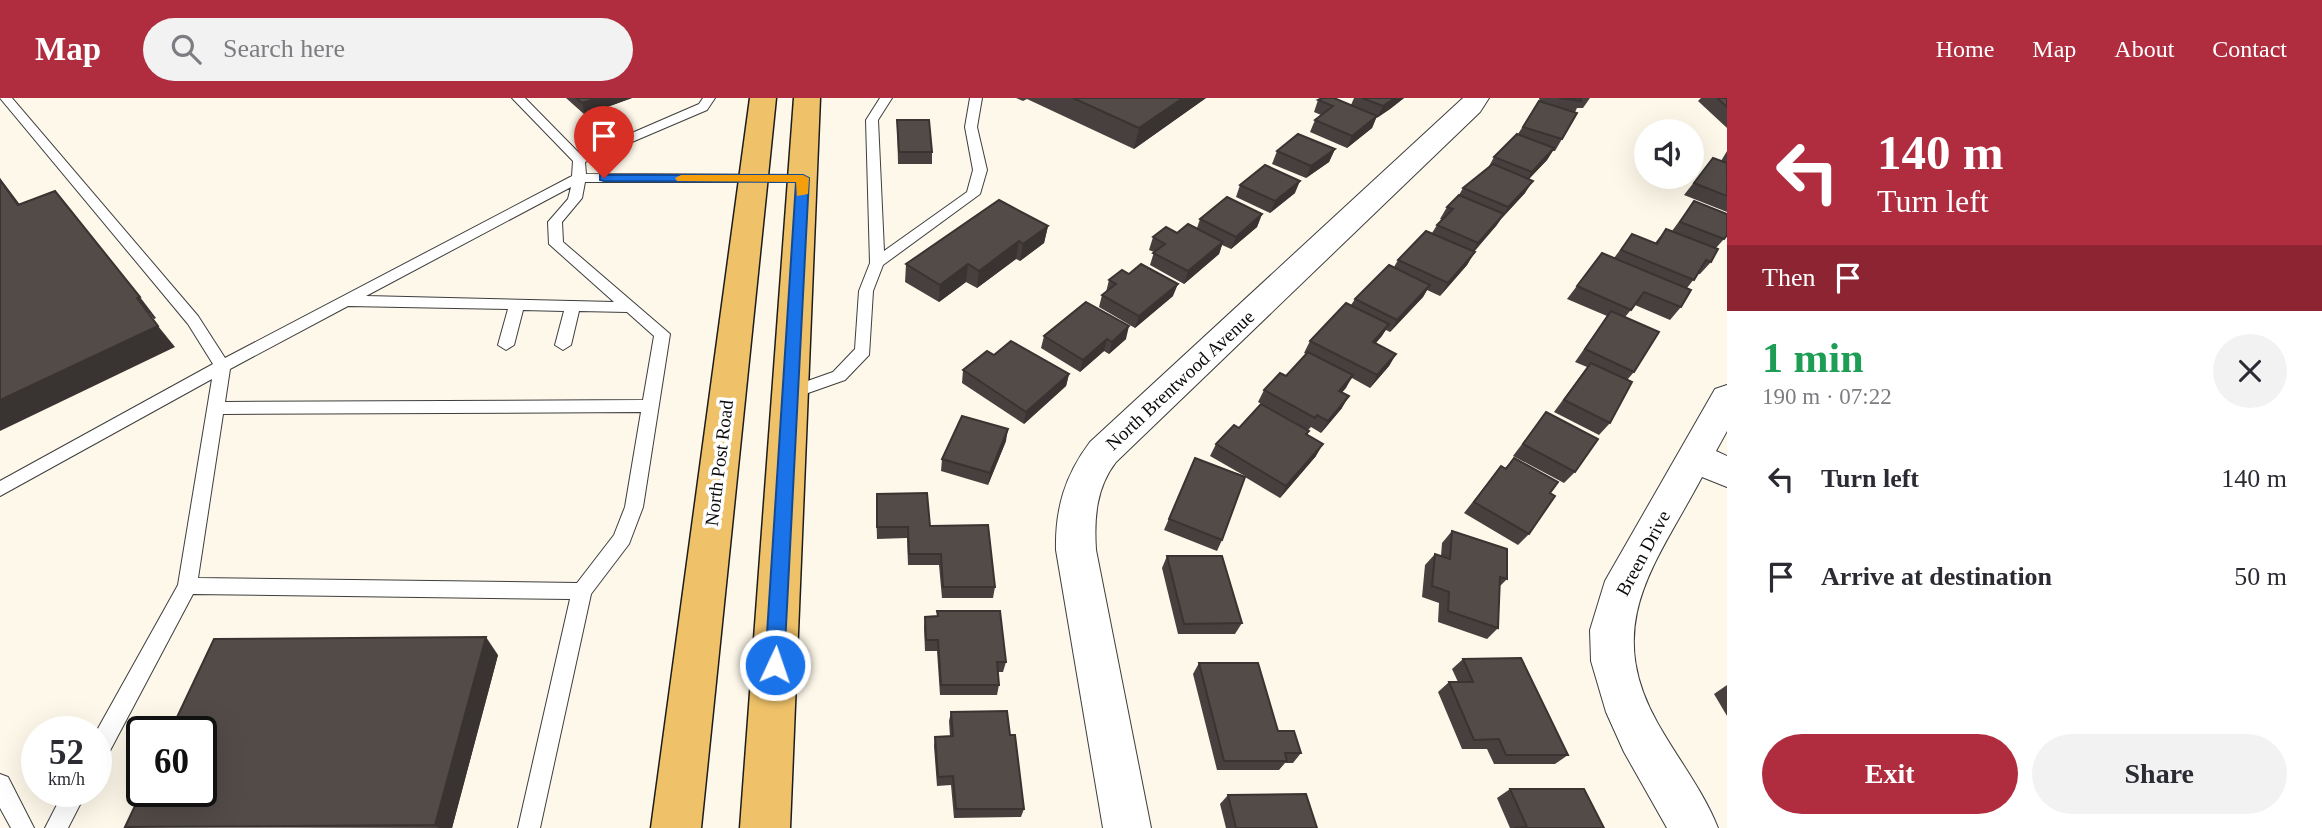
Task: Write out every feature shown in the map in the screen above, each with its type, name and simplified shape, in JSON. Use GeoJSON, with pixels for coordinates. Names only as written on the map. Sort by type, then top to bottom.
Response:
{"type":"FeatureCollection","features":[{"type":"Feature","properties":{"kind":"main road","name":"North Post Road"},"geometry":{"type":"LineString","coordinates":[[676,828],[763,98]]}},
{"type":"Feature","properties":{"kind":"main road"},"geometry":{"type":"LineString","coordinates":[[765,828],[807,98]]}},
{"type":"Feature","properties":{"kind":"street","name":"North Brentwood Avenue"},"geometry":{"type":"LineString","coordinates":[[1127,828],[1076,550],[1076,509],[1083,484],[1103,452],[1471,107],[1476,98]]}},
{"type":"Feature","properties":{"kind":"street","name":"Breen Drive"},"geometry":{"type":"LineString","coordinates":[[1694,828],[1630,713],[1618,680],[1611,639],[1619,594],[1711,464],[1727,398]]}},
{"type":"Feature","properties":{"kind":"lane"},"geometry":{"type":"LineString","coordinates":[[6,98],[192,320],[222,366],[187,586],[112,724]]}},
{"type":"Feature","properties":{"kind":"lane"},"geometry":{"type":"LineString","coordinates":[[518,98],[579,160],[575,200],[559,214],[553,228],[556,244],[662,334],[634,507],[622,538],[582,591],[529,828]]}},
{"type":"Feature","properties":{"kind":"lane"},"geometry":{"type":"LineString","coordinates":[[579,160],[704,107],[709,98]]}},
{"type":"Feature","properties":{"kind":"lane"},"geometry":{"type":"LineString","coordinates":[[790,393],[839,376],[863,351],[866,291],[877,263],[872,120],[886,98]]}},
{"type":"Feature","properties":{"kind":"lane"},"geometry":{"type":"LineString","coordinates":[[877,263],[973,194],[980,170],[971,127],[976,98]]}},
{"type":"Feature","properties":{"kind":"lane"},"geometry":{"type":"LineString","coordinates":[[0,489],[222,366],[579,178],[803,178]]}},
{"type":"Feature","properties":{"kind":"lane"},"geometry":{"type":"LineString","coordinates":[[345,301],[629,307]]}},
{"type":"Feature","properties":{"kind":"lane"},"geometry":{"type":"LineString","coordinates":[[506,345],[517,304]]}},
{"type":"Feature","properties":{"kind":"lane"},"geometry":{"type":"LineString","coordinates":[[562,345],[573,306]]}},
{"type":"Feature","properties":{"kind":"lane"},"geometry":{"type":"LineString","coordinates":[[215,408],[489,399],[547,399],[650,406]]}},
{"type":"Feature","properties":{"kind":"lane"},"geometry":{"type":"LineString","coordinates":[[187,586],[582,591]]}},
{"type":"Feature","properties":{"kind":"lane"},"geometry":{"type":"LineString","coordinates":[[0,785],[23,828]]}},
{"type":"Feature","properties":{"kind":"lane"},"geometry":{"type":"LineString","coordinates":[[56,828],[67,807]]}},
{"type":"Feature","properties":{"kind":"building"},"geometry":{"type":"Polygon","coordinates":[[[576,98],[597,98],[582,103],[576,98]]]}},
{"type":"Feature","properties":{"kind":"building"},"geometry":{"type":"Polygon","coordinates":[[[1073,98],[1183,98],[1139,128],[1073,98]]]}},
{"type":"Feature","properties":{"kind":"building"},"geometry":{"type":"Polygon","coordinates":[[[1334,98],[1377,116],[1352,136],[1315,120],[1333,106],[1318,100],[1334,98]]]}},
{"type":"Feature","properties":{"kind":"building"},"geometry":{"type":"Polygon","coordinates":[[[1362,98],[1395,98],[1383,106],[1362,98]]]}},
{"type":"Feature","properties":{"kind":"building"},"geometry":{"type":"Polygon","coordinates":[[[1559,98],[1580,98],[1581,101],[1559,98]]]}},
{"type":"Feature","properties":{"kind":"building"},"geometry":{"type":"Polygon","coordinates":[[[1717,98],[1727,98],[1727,107],[1717,98]]]}},
{"type":"Feature","properties":{"kind":"building"},"geometry":{"type":"Polygon","coordinates":[[[1539,101],[1577,113],[1562,139],[1523,127],[1539,101]]]}},
{"type":"Feature","properties":{"kind":"building"},"geometry":{"type":"Polygon","coordinates":[[[897,120],[929,120],[932,152],[899,152],[897,120]]]}},
{"type":"Feature","properties":{"kind":"building"},"geometry":{"type":"Polygon","coordinates":[[[1298,134],[1335,149],[1311,166],[1277,151],[1298,134]]]}},
{"type":"Feature","properties":{"kind":"building"},"geometry":{"type":"Polygon","coordinates":[[[1517,134],[1554,148],[1532,172],[1494,157],[1517,134]]]}},
{"type":"Feature","properties":{"kind":"building"},"geometry":{"type":"Polygon","coordinates":[[[1713,158],[1727,163],[1727,196],[1704,187],[1704,170],[1713,158]]]}},
{"type":"Feature","properties":{"kind":"building"},"geometry":{"type":"Polygon","coordinates":[[[1493,164],[1533,181],[1508,207],[1463,188],[1493,164]]]}},
{"type":"Feature","properties":{"kind":"building"},"geometry":{"type":"Polygon","coordinates":[[[1265,165],[1300,181],[1275,201],[1240,185],[1265,165]]]}},
{"type":"Feature","properties":{"kind":"building"},"geometry":{"type":"Polygon","coordinates":[[[0,180],[18,205],[55,191],[140,297],[137,298],[158,326],[0,400],[0,180]]]}},
{"type":"Feature","properties":{"kind":"building"},"geometry":{"type":"Polygon","coordinates":[[[1459,195],[1504,214],[1478,243],[1437,225],[1453,209],[1447,207],[1459,195]]]}},
{"type":"Feature","properties":{"kind":"building"},"geometry":{"type":"Polygon","coordinates":[[[1227,197],[1262,214],[1236,237],[1200,219],[1227,197]]]}},
{"type":"Feature","properties":{"kind":"building"},"geometry":{"type":"Polygon","coordinates":[[[999,200],[1048,226],[1023,244],[1019,241],[979,271],[968,264],[940,285],[906,264],[999,200]]]}},
{"type":"Feature","properties":{"kind":"building"},"geometry":{"type":"Polygon","coordinates":[[[1694,201],[1727,214],[1727,235],[1724,239],[1680,222],[1694,201]]]}},
{"type":"Feature","properties":{"kind":"building"},"geometry":{"type":"Polygon","coordinates":[[[1188,224],[1223,242],[1188,271],[1153,253],[1165,244],[1153,237],[1166,227],[1177,233],[1188,224]]]}},
{"type":"Feature","properties":{"kind":"building"},"geometry":{"type":"Polygon","coordinates":[[[1666,229],[1718,249],[1711,262],[1706,260],[1694,280],[1621,250],[1632,234],[1657,244],[1666,229]]]}},
{"type":"Feature","properties":{"kind":"building"},"geometry":{"type":"Polygon","coordinates":[[[1426,231],[1475,252],[1448,283],[1398,260],[1426,231]]]}},
{"type":"Feature","properties":{"kind":"building"},"geometry":{"type":"Polygon","coordinates":[[[1602,253],[1691,290],[1681,307],[1644,292],[1631,310],[1577,286],[1602,253]]]}},
{"type":"Feature","properties":{"kind":"building"},"geometry":{"type":"Polygon","coordinates":[[[1141,264],[1178,284],[1139,316],[1102,295],[1116,284],[1109,280],[1122,270],[1129,274],[1141,264]]]}},
{"type":"Feature","properties":{"kind":"building"},"geometry":{"type":"Polygon","coordinates":[[[1389,265],[1430,285],[1397,320],[1355,299],[1389,265]]]}},
{"type":"Feature","properties":{"kind":"building"},"geometry":{"type":"Polygon","coordinates":[[[1086,302],[1129,326],[1112,342],[1107,339],[1083,360],[1044,336],[1086,302]]]}},
{"type":"Feature","properties":{"kind":"building"},"geometry":{"type":"Polygon","coordinates":[[[1346,303],[1389,324],[1373,342],[1396,354],[1377,375],[1310,341],[1346,303]]]}},
{"type":"Feature","properties":{"kind":"building"},"geometry":{"type":"Polygon","coordinates":[[[1611,311],[1659,332],[1634,372],[1585,349],[1611,311]]]}},
{"type":"Feature","properties":{"kind":"building"},"geometry":{"type":"Polygon","coordinates":[[[1011,341],[1069,374],[1026,412],[963,370],[987,351],[994,355],[1011,341]]]}},
{"type":"Feature","properties":{"kind":"building"},"geometry":{"type":"Polygon","coordinates":[[[1308,352],[1353,375],[1339,391],[1349,396],[1328,421],[1317,415],[1315,418],[1264,390],[1280,373],[1286,376],[1308,352]]]}},
{"type":"Feature","properties":{"kind":"building"},"geometry":{"type":"Polygon","coordinates":[[[1591,363],[1632,382],[1610,423],[1564,400],[1591,363]]]}},
{"type":"Feature","properties":{"kind":"building"},"geometry":{"type":"Polygon","coordinates":[[[1261,404],[1309,431],[1306,434],[1323,444],[1286,486],[1216,444],[1234,425],[1239,428],[1261,404]]]}},
{"type":"Feature","properties":{"kind":"building"},"geometry":{"type":"Polygon","coordinates":[[[1546,412],[1598,439],[1575,472],[1523,444],[1546,412]]]}},
{"type":"Feature","properties":{"kind":"building"},"geometry":{"type":"Polygon","coordinates":[[[962,416],[1008,429],[990,473],[942,459],[962,416]]]}},
{"type":"Feature","properties":{"kind":"building"},"geometry":{"type":"Polygon","coordinates":[[[1195,458],[1245,477],[1222,540],[1169,519],[1195,458]]]}},
{"type":"Feature","properties":{"kind":"building"},"geometry":{"type":"Polygon","coordinates":[[[1514,458],[1558,482],[1550,493],[1555,496],[1529,534],[1474,502],[1501,466],[1506,469],[1514,458]]]}},
{"type":"Feature","properties":{"kind":"building"},"geometry":{"type":"Polygon","coordinates":[[[927,493],[930,526],[988,525],[995,587],[943,587],[941,554],[909,554],[908,527],[877,527],[877,494],[927,493]]]}},
{"type":"Feature","properties":{"kind":"building"},"geometry":{"type":"Polygon","coordinates":[[[1452,531],[1507,549],[1507,579],[1500,577],[1498,628],[1448,611],[1449,592],[1432,586],[1435,554],[1450,559],[1452,531]]]}},
{"type":"Feature","properties":{"kind":"building"},"geometry":{"type":"Polygon","coordinates":[[[1167,556],[1222,556],[1242,623],[1184,624],[1167,556]]]}},
{"type":"Feature","properties":{"kind":"building"},"geometry":{"type":"Polygon","coordinates":[[[937,611],[1000,611],[1006,662],[997,662],[999,685],[941,685],[938,640],[926,640],[925,617],[938,616],[937,611]]]}},
{"type":"Feature","properties":{"kind":"building"},"geometry":{"type":"Polygon","coordinates":[[[486,637],[435,825],[125,827],[134,807],[217,807],[217,716],[178,716],[214,639],[486,637]]]}},
{"type":"Feature","properties":{"kind":"building"},"geometry":{"type":"Polygon","coordinates":[[[1521,658],[1568,755],[1506,755],[1499,739],[1474,740],[1449,682],[1473,682],[1463,659],[1521,658]]]}},
{"type":"Feature","properties":{"kind":"building"},"geometry":{"type":"Polygon","coordinates":[[[1199,663],[1258,663],[1278,731],[1294,731],[1301,753],[1285,753],[1287,761],[1224,761],[1199,663]]]}},
{"type":"Feature","properties":{"kind":"building"},"geometry":{"type":"Polygon","coordinates":[[[1007,711],[1010,735],[1015,735],[1024,809],[956,809],[953,776],[938,777],[935,737],[953,736],[951,712],[1007,711]]]}},
{"type":"Feature","properties":{"kind":"building"},"geometry":{"type":"Polygon","coordinates":[[[1510,789],[1584,789],[1604,828],[1514,828],[1527,827],[1510,789]]]}},
{"type":"Feature","properties":{"kind":"building"},"geometry":{"type":"Polygon","coordinates":[[[1306,794],[1317,828],[1236,828],[1228,795],[1306,794]]]}},
{"type":"Feature","properties":{"kind":"slow traffic"},"geometry":{"type":"LineString","coordinates":[[681,178],[803,178],[802,194]]}},
{"type":"Feature","properties":{"kind":"route"},"geometry":{"type":"LineString","coordinates":[[604,178],[803,178],[775,665]]}}]}
